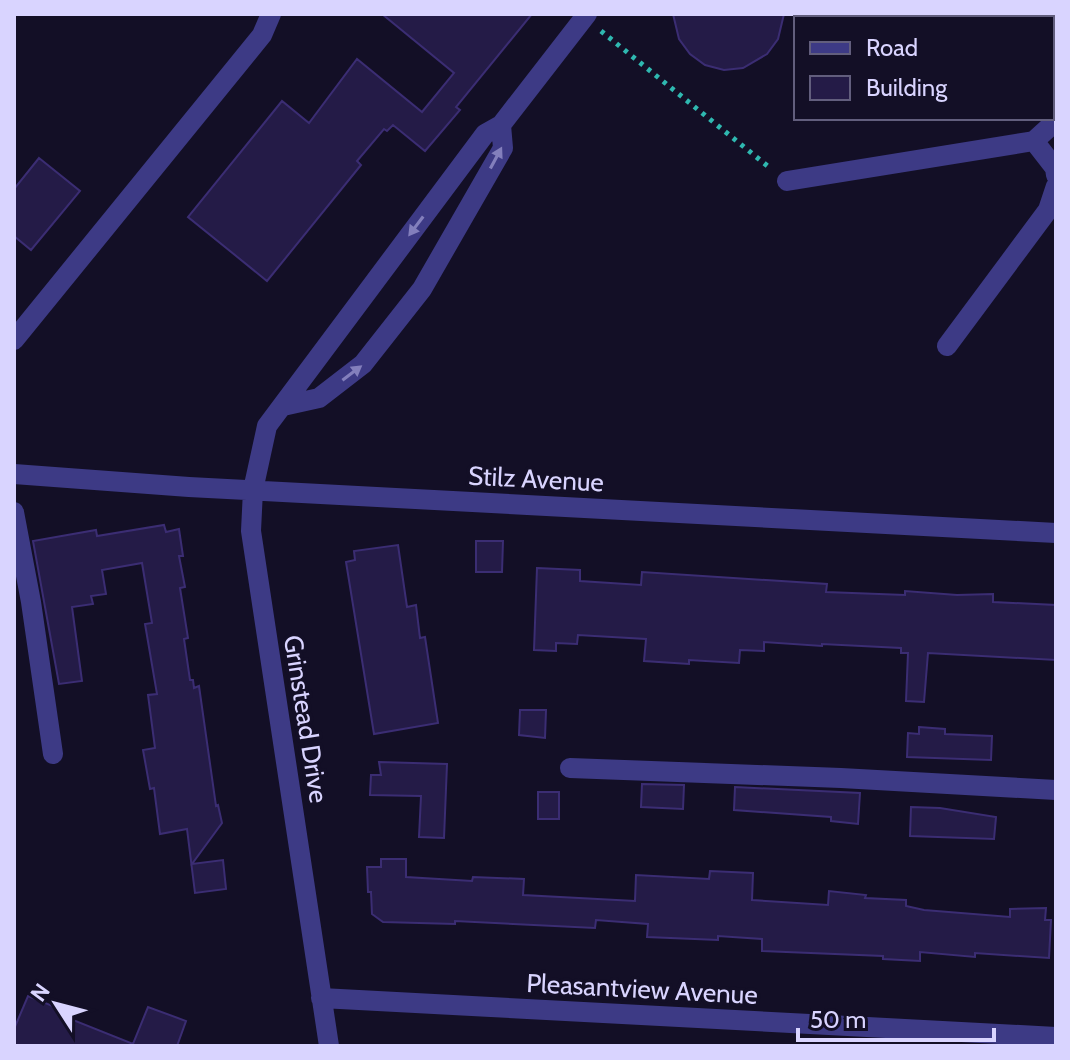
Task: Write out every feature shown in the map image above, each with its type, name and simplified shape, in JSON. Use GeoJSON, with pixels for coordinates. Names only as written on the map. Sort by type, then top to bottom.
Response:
{"type":"FeatureCollection","features":[{"type":"Feature","properties":{"kind":"street"},"geometry":{"type":"LineString","coordinates":[[17,329],[262,35],[271,14]]}},
{"type":"Feature","properties":{"kind":"street","name":"Grinstead Drive"},"geometry":{"type":"LineString","coordinates":[[329,1046],[251,531],[253,490],[267,426],[485,134],[501,125],[586,16]]}},
{"type":"Feature","properties":{"kind":"street"},"geometry":{"type":"LineString","coordinates":[[787,181],[1034,141],[1056,121]]}},
{"type":"Feature","properties":{"kind":"street","name":"Grinstead Drive"},"geometry":{"type":"LineString","coordinates":[[283,406],[319,398],[363,364],[413,302],[503,148],[501,125]]}},
{"type":"Feature","properties":{"kind":"street"},"geometry":{"type":"LineString","coordinates":[[1034,141],[1055,168],[1056,175]]}},
{"type":"Feature","properties":{"kind":"street"},"geometry":{"type":"LineString","coordinates":[[947,346],[1048,210],[1056,186]]}},
{"type":"Feature","properties":{"kind":"street","name":"Stilz Avenue"},"geometry":{"type":"LineString","coordinates":[[14,474],[253,490],[1056,533]]}},
{"type":"Feature","properties":{"kind":"street"},"geometry":{"type":"LineString","coordinates":[[14,512],[31,602],[53,754]]}},
{"type":"Feature","properties":{"kind":"street"},"geometry":{"type":"LineString","coordinates":[[570,768],[1056,790]]}},
{"type":"Feature","properties":{"kind":"street","name":"Pleasantview Avenue"},"geometry":{"type":"LineString","coordinates":[[321,998],[946,1038],[1056,1037]]}},
{"type":"Feature","properties":{"kind":"path"},"geometry":{"type":"LineString","coordinates":[[586,16],[787,181]]}},
{"type":"Feature","properties":{"kind":"building"},"geometry":{"type":"Polygon","coordinates":[[[382,14],[532,14],[456,107],[460,110],[425,151],[393,125],[387,131],[384,129],[357,161],[361,165],[267,281],[188,217],[282,101],[309,123],[357,59],[422,112],[454,73],[382,14]]]}},
{"type":"Feature","properties":{"kind":"building"},"geometry":{"type":"Polygon","coordinates":[[[673,14],[784,14],[778,39],[767,54],[743,68],[724,70],[705,65],[690,54],[679,39],[673,14]]]}},
{"type":"Feature","properties":{"kind":"building"},"geometry":{"type":"Polygon","coordinates":[[[39,158],[80,191],[31,250],[14,236],[14,189],[39,158]]]}},
{"type":"Feature","properties":{"kind":"building"},"geometry":{"type":"Polygon","coordinates":[[[164,525],[166,532],[179,529],[183,556],[179,556],[185,587],[180,588],[188,638],[184,639],[190,680],[193,680],[194,688],[199,686],[216,806],[222,823],[192,864],[223,860],[226,889],[195,893],[187,829],[160,834],[154,788],[150,789],[143,750],[155,748],[148,695],[157,694],[145,624],[152,623],[142,563],[102,570],[106,594],[91,596],[93,604],[72,607],[82,681],[59,684],[33,541],[96,530],[97,536],[164,525]]]}},
{"type":"Feature","properties":{"kind":"building"},"geometry":{"type":"Polygon","coordinates":[[[476,541],[503,541],[502,572],[476,572],[476,541]]]}},
{"type":"Feature","properties":{"kind":"building"},"geometry":{"type":"Polygon","coordinates":[[[398,545],[407,607],[416,605],[420,638],[425,637],[438,723],[374,734],[346,562],[355,560],[354,551],[398,545]]]}},
{"type":"Feature","properties":{"kind":"building"},"geometry":{"type":"Polygon","coordinates":[[[537,568],[580,570],[580,581],[641,585],[642,572],[827,584],[826,592],[993,594],[993,602],[1056,605],[1056,660],[928,653],[924,702],[906,701],[908,653],[901,653],[901,648],[764,642],[764,651],[740,650],[739,663],[689,660],[689,664],[644,661],[646,639],[578,635],[577,644],[556,643],[556,651],[534,650],[537,568]]]}},
{"type":"Feature","properties":{"kind":"building"},"geometry":{"type":"Polygon","coordinates":[[[520,710],[546,710],[545,738],[519,735],[520,710]]]}},
{"type":"Feature","properties":{"kind":"building"},"geometry":{"type":"Polygon","coordinates":[[[919,727],[945,729],[945,734],[992,736],[991,760],[907,757],[908,733],[919,734],[919,727]]]}},
{"type":"Feature","properties":{"kind":"building"},"geometry":{"type":"Polygon","coordinates":[[[379,762],[447,764],[444,838],[419,837],[421,796],[370,795],[371,775],[381,775],[379,762]]]}},
{"type":"Feature","properties":{"kind":"building"},"geometry":{"type":"Polygon","coordinates":[[[642,784],[684,785],[683,809],[641,807],[642,784]]]}},
{"type":"Feature","properties":{"kind":"building"},"geometry":{"type":"Polygon","coordinates":[[[735,787],[860,793],[858,824],[831,821],[831,817],[734,810],[735,787]]]}},
{"type":"Feature","properties":{"kind":"building"},"geometry":{"type":"Polygon","coordinates":[[[538,792],[559,792],[559,819],[538,819],[538,792]]]}},
{"type":"Feature","properties":{"kind":"building"},"geometry":{"type":"Polygon","coordinates":[[[911,807],[996,817],[994,839],[910,836],[911,807]]]}},
{"type":"Feature","properties":{"kind":"building"},"geometry":{"type":"Polygon","coordinates":[[[381,859],[406,859],[406,877],[472,881],[473,877],[524,879],[523,895],[635,901],[636,875],[709,879],[710,871],[753,873],[752,900],[828,905],[829,891],[866,895],[865,898],[906,900],[906,906],[924,910],[1010,917],[1010,909],[1046,908],[1045,920],[1051,920],[1049,958],[975,953],[975,957],[920,952],[920,961],[883,959],[883,956],[762,951],[762,939],[647,937],[648,924],[596,920],[595,928],[455,921],[455,924],[383,922],[372,914],[367,867],[381,867],[381,859]]]}},
{"type":"Feature","properties":{"kind":"building"},"geometry":{"type":"Polygon","coordinates":[[[28,996],[60,1009],[58,1014],[133,1044],[148,1007],[186,1021],[177,1046],[14,1046],[14,1029],[28,996]]]}}]}
